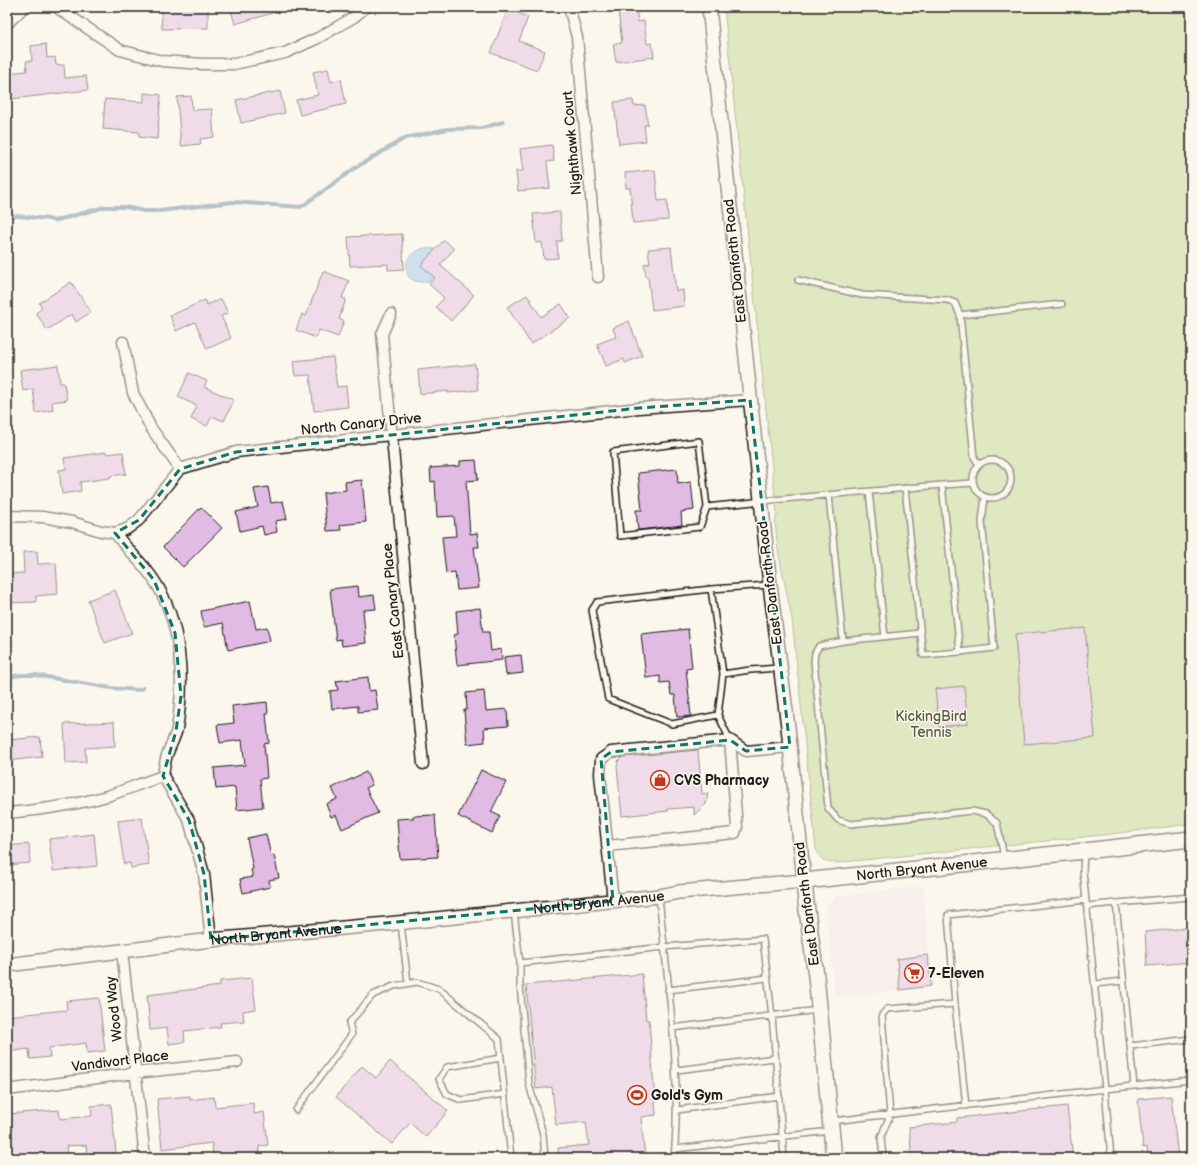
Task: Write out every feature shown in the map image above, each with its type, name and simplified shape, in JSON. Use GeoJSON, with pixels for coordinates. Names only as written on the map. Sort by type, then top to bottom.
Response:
{"type":"FeatureCollection","features":[{"type":"Feature","properties":{"kind":"main road","name":"North Bryant Avenue"},"geometry":{"type":"LineString","coordinates":[[804,881],[1191,839]]}},
{"type":"Feature","properties":{"kind":"main road","name":"East Danforth Road"},"geometry":{"type":"LineString","coordinates":[[804,881],[834,1158]]}},
{"type":"Feature","properties":{"kind":"street"},"geometry":{"type":"LineString","coordinates":[[7,24],[24,7]]}},
{"type":"Feature","properties":{"kind":"street"},"geometry":{"type":"LineString","coordinates":[[56,7],[120,50],[162,61],[234,64],[285,52],[318,38],[354,17],[366,7]]}},
{"type":"Feature","properties":{"kind":"street","name":"Nighthawk Court"},"geometry":{"type":"LineString","coordinates":[[569,7],[576,38],[598,277]]}},
{"type":"Feature","properties":{"kind":"street","name":"East Danforth Road"},"geometry":{"type":"LineString","coordinates":[[709,7],[770,585],[790,747],[804,881]]}},
{"type":"Feature","properties":{"kind":"street","name":"East Canary Place"},"geometry":{"type":"LineString","coordinates":[[391,314],[382,334],[423,764]]}},
{"type":"Feature","properties":{"kind":"street"},"geometry":{"type":"LineString","coordinates":[[7,516],[42,517],[72,522],[101,531],[115,533],[127,529],[139,520],[180,469],[151,428],[133,393],[123,342]]}},
{"type":"Feature","properties":{"kind":"street","name":"North Canary Drive"},"geometry":{"type":"LineString","coordinates":[[180,469],[236,452],[462,426],[639,408],[750,400]]}},
{"type":"Feature","properties":{"kind":"street"},"geometry":{"type":"LineString","coordinates":[[115,533],[154,580],[168,608],[175,633],[180,662],[180,696],[176,731],[167,755],[163,776],[189,820],[204,874],[211,940]]}},
{"type":"Feature","properties":{"kind":"street"},"geometry":{"type":"LineString","coordinates":[[607,846],[735,833],[737,827],[730,740]]}},
{"type":"Feature","properties":{"kind":"street"},"geometry":{"type":"LineString","coordinates":[[613,901],[600,774],[601,759],[611,752],[730,740],[746,751],[790,747]]}},
{"type":"Feature","properties":{"kind":"street"},"geometry":{"type":"LineString","coordinates":[[7,813],[34,811],[79,803],[109,795],[163,776]]}},
{"type":"Feature","properties":{"kind":"street","name":"North Bryant Avenue"},"geometry":{"type":"LineString","coordinates":[[7,965],[211,940],[400,923],[659,896],[679,892],[804,881]]}},
{"type":"Feature","properties":{"kind":"street","name":"Wood Way"},"geometry":{"type":"LineString","coordinates":[[122,951],[145,1158]]}},
{"type":"Feature","properties":{"kind":"street","name":"Vandivort Place"},"geometry":{"type":"LineString","coordinates":[[7,1090],[135,1073],[237,1062]]}},
{"type":"Feature","properties":{"kind":"lane"},"geometry":{"type":"LineString","coordinates":[[798,280],[862,295],[947,300],[955,303],[960,315],[974,457],[979,465]]}},
{"type":"Feature","properties":{"kind":"lane"},"geometry":{"type":"LineString","coordinates":[[960,315],[1062,304]]}},
{"type":"Feature","properties":{"kind":"lane"},"geometry":{"type":"LineString","coordinates":[[699,441],[707,507],[700,527],[620,536],[613,452],[699,441]]}},
{"type":"Feature","properties":{"kind":"lane"},"geometry":{"type":"LineString","coordinates":[[990,459],[1003,462],[1008,467],[1012,479],[1011,485],[1004,495],[998,498],[985,497],[980,494],[973,483],[975,470],[979,465],[990,459]]}},
{"type":"Feature","properties":{"kind":"lane"},"geometry":{"type":"LineString","coordinates":[[707,507],[973,483]]}},
{"type":"Feature","properties":{"kind":"lane"},"geometry":{"type":"LineString","coordinates":[[942,485],[960,652]]}},
{"type":"Feature","properties":{"kind":"lane"},"geometry":{"type":"LineString","coordinates":[[905,488],[922,655],[994,648],[982,521],[985,497]]}},
{"type":"Feature","properties":{"kind":"lane"},"geometry":{"type":"LineString","coordinates":[[869,492],[885,637]]}},
{"type":"Feature","properties":{"kind":"lane"},"geometry":{"type":"LineString","coordinates":[[829,496],[843,641]]}},
{"type":"Feature","properties":{"kind":"lane"},"geometry":{"type":"LineString","coordinates":[[718,715],[672,724],[608,699],[592,610],[597,602],[711,589],[770,585]]}},
{"type":"Feature","properties":{"kind":"lane"},"geometry":{"type":"LineString","coordinates":[[711,589],[723,674],[718,715],[730,740]]}},
{"type":"Feature","properties":{"kind":"lane"},"geometry":{"type":"LineString","coordinates":[[920,633],[843,641],[819,646],[815,653],[814,661],[828,808],[838,820],[851,824],[972,811],[986,814],[996,823],[1004,859]]}},
{"type":"Feature","properties":{"kind":"lane"},"geometry":{"type":"LineString","coordinates":[[723,674],[780,668]]}},
{"type":"Feature","properties":{"kind":"lane"},"geometry":{"type":"LineString","coordinates":[[1084,851],[1083,871],[1111,1158]]}},
{"type":"Feature","properties":{"kind":"lane"},"geometry":{"type":"LineString","coordinates":[[659,896],[676,1070],[677,1110],[674,1158]]}},
{"type":"Feature","properties":{"kind":"lane"},"geometry":{"type":"LineString","coordinates":[[1087,906],[1191,897]]}},
{"type":"Feature","properties":{"kind":"lane"},"geometry":{"type":"LineString","coordinates":[[966,1106],[955,1004],[948,915],[1086,900]]}},
{"type":"Feature","properties":{"kind":"lane"},"geometry":{"type":"LineString","coordinates":[[1116,903],[1134,1086]]}},
{"type":"Feature","properties":{"kind":"lane"},"geometry":{"type":"LineString","coordinates":[[514,910],[520,963],[520,985],[529,1084],[543,1134],[545,1158]]}},
{"type":"Feature","properties":{"kind":"lane"},"geometry":{"type":"LineString","coordinates":[[400,923],[408,983]]}},
{"type":"Feature","properties":{"kind":"lane"},"geometry":{"type":"LineString","coordinates":[[520,963],[664,947],[763,939],[772,1016],[784,1158]]}},
{"type":"Feature","properties":{"kind":"lane"},"geometry":{"type":"LineString","coordinates":[[668,990],[767,978]]}},
{"type":"Feature","properties":{"kind":"lane"},"geometry":{"type":"LineString","coordinates":[[296,1110],[352,1034],[349,1023],[373,995],[394,986],[417,982],[439,989],[500,1039],[512,1158]]}},
{"type":"Feature","properties":{"kind":"lane"},"geometry":{"type":"LineString","coordinates":[[1094,984],[1124,982]]}},
{"type":"Feature","properties":{"kind":"lane"},"geometry":{"type":"LineString","coordinates":[[883,1158],[881,1137],[890,1115],[882,1015],[887,1009],[955,1004]]}},
{"type":"Feature","properties":{"kind":"lane"},"geometry":{"type":"LineString","coordinates":[[672,1028],[819,1010]]}},
{"type":"Feature","properties":{"kind":"lane"},"geometry":{"type":"LineString","coordinates":[[1130,1046],[1191,1039]]}},
{"type":"Feature","properties":{"kind":"lane"},"geometry":{"type":"LineString","coordinates":[[502,1058],[447,1067],[439,1079],[447,1094],[461,1100],[505,1094]]}},
{"type":"Feature","properties":{"kind":"lane"},"geometry":{"type":"LineString","coordinates":[[676,1070],[775,1058]]}},
{"type":"Feature","properties":{"kind":"lane"},"geometry":{"type":"LineString","coordinates":[[675,1149],[783,1136],[890,1115],[1191,1080]]}},
{"type":"Feature","properties":{"kind":"lane"},"geometry":{"type":"LineString","coordinates":[[677,1110],[779,1096]]}},
{"type":"Feature","properties":{"kind":"highlighted area"},"geometry":{"type":"Polygon","coordinates":[[[750,400],[790,747],[746,751],[730,740],[611,752],[601,759],[613,901],[211,940],[204,874],[189,820],[163,776],[176,731],[181,696],[175,633],[154,580],[115,533],[139,520],[180,469],[236,452],[639,408],[750,400]]]}},
{"type":"Feature","properties":{"kind":"shaded area"},"geometry":{"type":"Polygon","coordinates":[[[923,886],[932,987],[835,998],[826,908],[830,901],[837,896],[923,886]]]}},
{"type":"Feature","properties":{"kind":"green space","name":"KickingBird Tennis"},"geometry":{"type":"Polygon","coordinates":[[[724,7],[1191,7],[1191,824],[1103,835],[834,863],[825,861],[819,855],[816,849],[792,619],[778,550],[775,521],[777,515],[724,7]]]}},
{"type":"Feature","properties":{"kind":"water"},"geometry":{"type":"Polygon","coordinates":[[[424,248],[435,249],[442,260],[441,267],[439,273],[434,279],[426,282],[418,282],[414,281],[408,276],[406,266],[410,256],[416,251],[424,248]]]}},
{"type":"Feature","properties":{"kind":"building"},"geometry":{"type":"Polygon","coordinates":[[[208,7],[208,28],[162,29],[161,8],[208,7]]]}},
{"type":"Feature","properties":{"kind":"building"},"geometry":{"type":"Polygon","coordinates":[[[230,7],[283,7],[283,10],[235,24],[230,7]]]}},
{"type":"Feature","properties":{"kind":"building"},"geometry":{"type":"Polygon","coordinates":[[[636,8],[638,22],[644,21],[647,44],[652,43],[654,57],[616,62],[613,44],[622,43],[618,10],[636,8]]]}},
{"type":"Feature","properties":{"kind":"building"},"geometry":{"type":"Polygon","coordinates":[[[508,9],[528,17],[519,41],[545,51],[537,70],[491,53],[508,9]]]}},
{"type":"Feature","properties":{"kind":"building"},"geometry":{"type":"Polygon","coordinates":[[[46,44],[47,58],[55,57],[56,65],[64,65],[65,78],[86,76],[88,90],[11,99],[8,73],[27,71],[26,61],[32,61],[31,46],[46,44]]]}},
{"type":"Feature","properties":{"kind":"building"},"geometry":{"type":"Polygon","coordinates":[[[328,69],[331,82],[341,79],[346,104],[300,115],[296,100],[318,95],[313,72],[328,69]]]}},
{"type":"Feature","properties":{"kind":"building"},"geometry":{"type":"Polygon","coordinates":[[[280,91],[285,113],[241,123],[236,100],[280,91]]]}},
{"type":"Feature","properties":{"kind":"building"},"geometry":{"type":"Polygon","coordinates":[[[144,93],[161,95],[157,139],[139,137],[139,132],[103,129],[105,99],[144,102],[144,93]]]}},
{"type":"Feature","properties":{"kind":"building"},"geometry":{"type":"Polygon","coordinates":[[[191,96],[192,110],[212,109],[214,137],[200,139],[201,144],[181,146],[177,97],[191,96]]]}},
{"type":"Feature","properties":{"kind":"building"},"geometry":{"type":"Polygon","coordinates":[[[633,100],[634,106],[645,105],[648,125],[644,125],[646,141],[619,144],[614,102],[633,100]]]}},
{"type":"Feature","properties":{"kind":"building"},"geometry":{"type":"Polygon","coordinates":[[[552,145],[554,161],[547,162],[550,188],[518,191],[516,171],[523,171],[520,149],[552,145]]]}},
{"type":"Feature","properties":{"kind":"building"},"geometry":{"type":"Polygon","coordinates":[[[655,170],[658,201],[667,200],[668,220],[633,223],[630,188],[626,188],[625,173],[655,170]]]}},
{"type":"Feature","properties":{"kind":"building"},"geometry":{"type":"Polygon","coordinates":[[[560,212],[562,241],[557,241],[558,258],[544,259],[542,242],[536,243],[533,214],[560,212]]]}},
{"type":"Feature","properties":{"kind":"building"},"geometry":{"type":"Polygon","coordinates":[[[402,234],[404,269],[388,270],[388,264],[350,266],[348,237],[402,234]]]}},
{"type":"Feature","properties":{"kind":"building"},"geometry":{"type":"Polygon","coordinates":[[[444,240],[454,249],[440,265],[474,295],[451,321],[436,307],[444,298],[429,284],[435,278],[421,265],[444,240]]]}},
{"type":"Feature","properties":{"kind":"building"},"geometry":{"type":"Polygon","coordinates":[[[671,247],[676,291],[683,290],[684,306],[652,310],[648,277],[646,277],[644,264],[650,263],[648,249],[671,247]]]}},
{"type":"Feature","properties":{"kind":"building"},"geometry":{"type":"Polygon","coordinates":[[[323,271],[349,281],[342,298],[346,299],[339,319],[344,321],[338,337],[319,330],[316,338],[296,330],[302,314],[306,316],[323,271]]]}},
{"type":"Feature","properties":{"kind":"building"},"geometry":{"type":"Polygon","coordinates":[[[71,282],[91,312],[76,322],[72,314],[47,330],[36,313],[42,308],[39,303],[71,282]]]}},
{"type":"Feature","properties":{"kind":"building"},"geometry":{"type":"Polygon","coordinates":[[[527,295],[541,317],[561,304],[570,318],[531,344],[507,307],[527,295]]]}},
{"type":"Feature","properties":{"kind":"building"},"geometry":{"type":"Polygon","coordinates":[[[221,299],[228,313],[221,316],[231,338],[207,349],[195,322],[176,331],[170,316],[205,300],[207,305],[221,299]]]}},
{"type":"Feature","properties":{"kind":"building"},"geometry":{"type":"Polygon","coordinates":[[[629,321],[642,356],[625,363],[624,359],[606,366],[597,344],[616,337],[613,328],[629,321]]]}},
{"type":"Feature","properties":{"kind":"building"},"geometry":{"type":"Polygon","coordinates":[[[333,357],[337,387],[346,386],[348,407],[314,411],[310,375],[295,376],[293,361],[333,357]]]}},
{"type":"Feature","properties":{"kind":"building"},"geometry":{"type":"Polygon","coordinates":[[[475,364],[478,390],[420,394],[418,370],[475,364]]]}},
{"type":"Feature","properties":{"kind":"building"},"geometry":{"type":"Polygon","coordinates":[[[58,365],[60,383],[64,383],[67,400],[52,402],[53,410],[36,413],[33,389],[23,391],[20,370],[58,365]]]}},
{"type":"Feature","properties":{"kind":"building"},"geometry":{"type":"Polygon","coordinates":[[[189,373],[207,381],[204,387],[234,400],[224,421],[212,416],[207,426],[191,419],[197,406],[178,397],[189,373]]]}},
{"type":"Feature","properties":{"kind":"building"},"geometry":{"type":"Polygon","coordinates":[[[106,452],[107,454],[123,452],[126,474],[80,482],[81,491],[62,494],[59,470],[66,469],[64,458],[106,452]]]}},
{"type":"Feature","properties":{"kind":"building"},"geometry":{"type":"Polygon","coordinates":[[[476,460],[478,480],[466,481],[470,534],[477,533],[479,547],[474,547],[479,588],[457,590],[455,572],[446,573],[442,537],[456,536],[454,516],[437,517],[435,481],[431,482],[430,468],[460,466],[460,461],[476,460]]]}},
{"type":"Feature","properties":{"kind":"building"},"geometry":{"type":"Polygon","coordinates":[[[677,469],[678,484],[691,482],[694,510],[681,512],[682,525],[638,530],[636,510],[642,510],[638,473],[677,469]]]}},
{"type":"Feature","properties":{"kind":"building"},"geometry":{"type":"Polygon","coordinates":[[[362,480],[366,522],[340,525],[341,530],[327,531],[323,493],[346,490],[345,482],[362,480]]]}},
{"type":"Feature","properties":{"kind":"building"},"geometry":{"type":"Polygon","coordinates":[[[268,487],[271,503],[283,501],[287,519],[275,521],[277,532],[264,535],[262,526],[240,531],[236,512],[258,507],[254,489],[268,487]]]}},
{"type":"Feature","properties":{"kind":"building"},"geometry":{"type":"Polygon","coordinates":[[[201,507],[222,528],[183,567],[163,547],[201,507]]]}},
{"type":"Feature","properties":{"kind":"building"},"geometry":{"type":"Polygon","coordinates":[[[37,551],[38,564],[56,563],[58,594],[36,596],[36,602],[8,603],[7,574],[24,573],[23,552],[37,551]]]}},
{"type":"Feature","properties":{"kind":"building"},"geometry":{"type":"Polygon","coordinates":[[[358,586],[359,597],[374,595],[376,609],[363,610],[366,643],[342,646],[341,639],[336,640],[330,589],[358,586]]]}},
{"type":"Feature","properties":{"kind":"building"},"geometry":{"type":"Polygon","coordinates":[[[115,590],[132,633],[105,643],[88,600],[115,590]]]}},
{"type":"Feature","properties":{"kind":"building"},"geometry":{"type":"Polygon","coordinates":[[[250,601],[256,629],[267,627],[270,641],[228,650],[223,623],[204,627],[201,611],[250,601]]]}},
{"type":"Feature","properties":{"kind":"building"},"geometry":{"type":"Polygon","coordinates":[[[480,608],[483,632],[489,632],[491,651],[501,649],[502,660],[457,665],[454,635],[458,634],[456,611],[480,608]]]}},
{"type":"Feature","properties":{"kind":"building"},"geometry":{"type":"Polygon","coordinates":[[[1085,628],[1095,738],[1024,744],[1015,634],[1085,628]]]}},
{"type":"Feature","properties":{"kind":"building"},"geometry":{"type":"Polygon","coordinates":[[[688,629],[692,668],[686,669],[691,716],[677,717],[675,695],[671,695],[669,682],[660,683],[660,676],[646,678],[641,634],[688,629]]]}},
{"type":"Feature","properties":{"kind":"building"},"geometry":{"type":"Polygon","coordinates":[[[521,655],[523,673],[506,675],[504,657],[521,655]]]}},
{"type":"Feature","properties":{"kind":"building"},"geometry":{"type":"Polygon","coordinates":[[[368,677],[369,691],[375,690],[378,710],[358,712],[358,706],[332,709],[330,691],[338,690],[336,681],[368,677]]]}},
{"type":"Feature","properties":{"kind":"building"},"geometry":{"type":"Polygon","coordinates":[[[964,686],[968,724],[939,727],[935,689],[964,686]]]}},
{"type":"Feature","properties":{"kind":"building"},"geometry":{"type":"Polygon","coordinates":[[[484,691],[486,711],[507,709],[508,726],[484,728],[485,742],[467,744],[464,710],[467,710],[466,693],[484,691]]]}},
{"type":"Feature","properties":{"kind":"building"},"geometry":{"type":"Polygon","coordinates":[[[267,702],[268,714],[266,714],[269,743],[264,744],[267,778],[260,779],[263,807],[237,810],[235,787],[216,789],[214,768],[245,765],[242,740],[220,743],[217,725],[234,723],[232,706],[267,702]]]}},
{"type":"Feature","properties":{"kind":"building"},"geometry":{"type":"Polygon","coordinates":[[[114,722],[115,746],[85,748],[86,762],[66,763],[64,724],[114,722]]]}},
{"type":"Feature","properties":{"kind":"building"},"geometry":{"type":"Polygon","coordinates":[[[40,737],[42,757],[7,761],[7,740],[40,737]]]}},
{"type":"Feature","properties":{"kind":"building","name":"CVS Pharmacy"},"geometry":{"type":"Polygon","coordinates":[[[698,750],[702,794],[708,793],[706,804],[694,815],[694,807],[668,809],[668,811],[622,816],[617,767],[618,761],[622,757],[698,750]]]}},
{"type":"Feature","properties":{"kind":"building"},"geometry":{"type":"Polygon","coordinates":[[[481,770],[506,782],[491,812],[500,816],[492,833],[458,816],[481,770]]]}},
{"type":"Feature","properties":{"kind":"building"},"geometry":{"type":"Polygon","coordinates":[[[366,772],[372,785],[366,788],[378,813],[342,829],[336,815],[331,817],[326,804],[337,799],[332,788],[366,772]]]}},
{"type":"Feature","properties":{"kind":"building"},"geometry":{"type":"Polygon","coordinates":[[[435,815],[438,857],[400,859],[397,819],[413,818],[413,816],[435,815]]]}},
{"type":"Feature","properties":{"kind":"building"},"geometry":{"type":"Polygon","coordinates":[[[142,818],[149,865],[131,868],[130,863],[124,864],[118,821],[142,818]]]}},
{"type":"Feature","properties":{"kind":"building"},"geometry":{"type":"Polygon","coordinates":[[[94,834],[97,866],[53,871],[49,839],[94,834]]]}},
{"type":"Feature","properties":{"kind":"building"},"geometry":{"type":"Polygon","coordinates":[[[266,834],[271,856],[274,855],[279,878],[269,880],[270,887],[243,893],[240,879],[253,877],[251,870],[253,869],[247,838],[266,834]]]}},
{"type":"Feature","properties":{"kind":"building"},"geometry":{"type":"Polygon","coordinates":[[[29,844],[30,863],[7,865],[7,846],[29,844]]]}},
{"type":"Feature","properties":{"kind":"building"},"geometry":{"type":"Polygon","coordinates":[[[1187,928],[1189,946],[1191,946],[1191,962],[1147,966],[1145,932],[1187,928]]]}},
{"type":"Feature","properties":{"kind":"building","name":"7-Eleven"},"geometry":{"type":"Polygon","coordinates":[[[928,955],[931,986],[900,990],[897,959],[928,955]]]}},
{"type":"Feature","properties":{"kind":"building"},"geometry":{"type":"Polygon","coordinates":[[[642,974],[646,1020],[649,1020],[656,1115],[641,1117],[645,1158],[559,1158],[558,1148],[589,1145],[586,1122],[556,1125],[552,1087],[536,1089],[526,985],[642,974]]]}},
{"type":"Feature","properties":{"kind":"building"},"geometry":{"type":"Polygon","coordinates":[[[252,978],[256,1009],[243,1011],[244,1021],[220,1023],[221,1027],[184,1031],[185,1042],[169,1044],[167,1028],[150,1030],[147,995],[220,986],[220,981],[252,978]]]}},
{"type":"Feature","properties":{"kind":"building"},"geometry":{"type":"Polygon","coordinates":[[[99,998],[105,1051],[87,1053],[86,1043],[49,1048],[50,1057],[30,1059],[29,1049],[7,1052],[7,1016],[67,1010],[66,1001],[99,998]]]}},
{"type":"Feature","properties":{"kind":"building"},"geometry":{"type":"Polygon","coordinates":[[[390,1061],[448,1111],[426,1137],[410,1123],[392,1144],[336,1097],[362,1066],[376,1078],[390,1061]]]}},
{"type":"Feature","properties":{"kind":"building"},"geometry":{"type":"Polygon","coordinates":[[[190,1096],[190,1100],[214,1097],[215,1107],[253,1103],[254,1114],[264,1112],[268,1145],[259,1146],[260,1158],[213,1158],[212,1143],[162,1149],[157,1099],[190,1096]]]}},
{"type":"Feature","properties":{"kind":"building"},"geometry":{"type":"Polygon","coordinates":[[[1171,1096],[1178,1158],[1148,1158],[1147,1147],[1143,1148],[1138,1099],[1171,1096]]]}},
{"type":"Feature","properties":{"kind":"building"},"geometry":{"type":"Polygon","coordinates":[[[111,1104],[116,1153],[87,1156],[86,1145],[66,1146],[67,1158],[7,1158],[7,1114],[59,1110],[60,1119],[92,1116],[91,1106],[111,1104]]]}},
{"type":"Feature","properties":{"kind":"building"},"geometry":{"type":"Polygon","coordinates":[[[1067,1106],[1073,1158],[912,1158],[909,1127],[957,1122],[957,1118],[1067,1106]]]}},
{"type":"Feature","properties":{"kind":"waterway"},"geometry":{"type":"LineString","coordinates":[[7,215],[49,219],[54,221],[105,207],[125,207],[144,211],[159,211],[232,202],[301,207],[355,168],[405,138],[448,129],[482,128],[503,122]]}},
{"type":"Feature","properties":{"kind":"waterway"},"geometry":{"type":"LineString","coordinates":[[7,677],[35,675],[111,688],[138,690],[143,688]]}},
{"type":"Feature","properties":{"kind":"place","name":"CVS Pharmacy"},"geometry":{"type":"Point","coordinates":[660,780]}},
{"type":"Feature","properties":{"kind":"place","name":"7-Eleven"},"geometry":{"type":"Point","coordinates":[914,973]}},
{"type":"Feature","properties":{"kind":"place","name":"Gold's Gym"},"geometry":{"type":"Point","coordinates":[637,1095]}}]}
